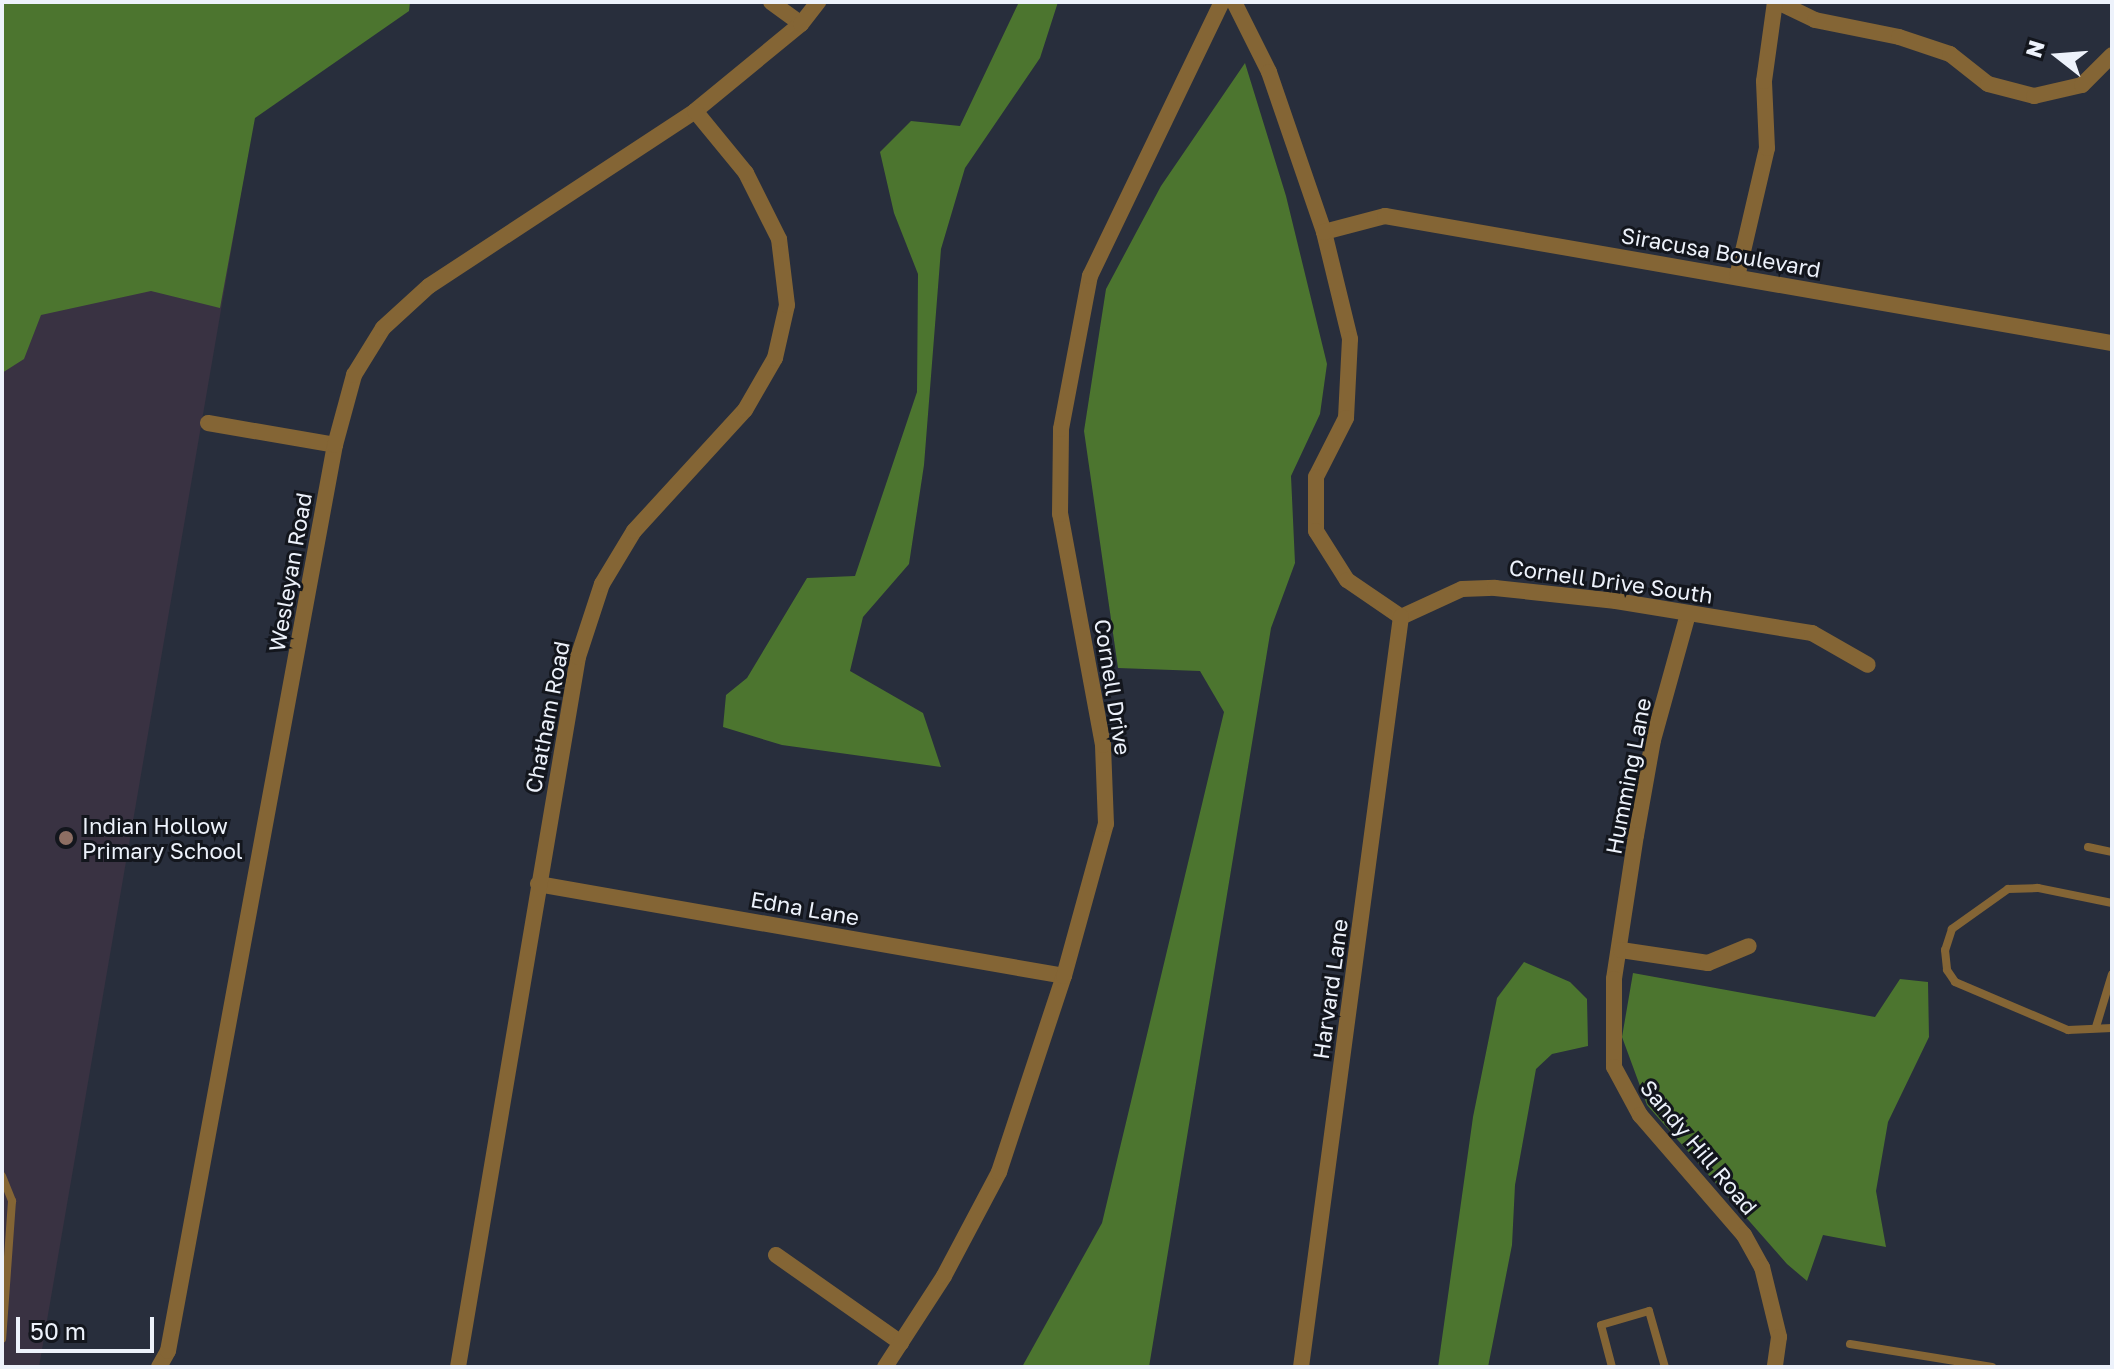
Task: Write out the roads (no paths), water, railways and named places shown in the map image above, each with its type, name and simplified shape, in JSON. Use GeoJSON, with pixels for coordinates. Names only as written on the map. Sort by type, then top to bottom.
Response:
{"type":"FeatureCollection","features":[{"type":"Feature","properties":{"kind":"street"},"geometry":{"type":"LineString","coordinates":[[771,2],[801,24]]}},
{"type":"Feature","properties":{"kind":"street","name":"Wesleyan Road"},"geometry":{"type":"LineString","coordinates":[[159,1367],[168,1351],[335,445],[354,375],[383,328],[429,286],[695,111],[801,24],[818,2]]}},
{"type":"Feature","properties":{"kind":"street","name":"Cornell Drive"},"geometry":{"type":"LineString","coordinates":[[885,1367],[999,1172],[1064,976],[1106,824],[1103,745],[1060,514],[1061,429],[1072,352],[1090,276],[1222,2]]}},
{"type":"Feature","properties":{"kind":"street"},"geometry":{"type":"LineString","coordinates":[[1234,2],[1269,72],[1324,232],[1350,339],[1346,418],[1316,477],[1316,531],[1347,580],[1401,617]]}},
{"type":"Feature","properties":{"kind":"street"},"geometry":{"type":"LineString","coordinates":[[1737,277],[1767,148],[1764,81],[1777,2],[1815,20],[1899,37],[1950,54],[1988,84],[2034,96],[2082,85],[2112,55]]}},
{"type":"Feature","properties":{"kind":"street","name":"Chatham Road"},"geometry":{"type":"LineString","coordinates":[[458,1367],[578,657],[602,584],[634,531],[745,410],[775,358],[787,305],[779,239],[746,173],[695,111]]}},
{"type":"Feature","properties":{"kind":"street","name":"Siracusa Boulevard"},"geometry":{"type":"LineString","coordinates":[[1324,232],[1385,216],[2112,343]]}},
{"type":"Feature","properties":{"kind":"street"},"geometry":{"type":"LineString","coordinates":[[208,423],[335,445]]}},
{"type":"Feature","properties":{"kind":"street","name":"Cornell Drive South"},"geometry":{"type":"LineString","coordinates":[[1401,617],[1462,589],[1495,588],[1812,633],[1868,665]]}},
{"type":"Feature","properties":{"kind":"street","name":"Humming Lane"},"geometry":{"type":"LineString","coordinates":[[1621,950],[1653,740],[1688,614]]}},
{"type":"Feature","properties":{"kind":"street","name":"Harvard Lane"},"geometry":{"type":"LineString","coordinates":[[1301,1367],[1401,617]]}},
{"type":"Feature","properties":{"kind":"street","name":"Edna Lane"},"geometry":{"type":"LineString","coordinates":[[538,884],[1064,976]]}},
{"type":"Feature","properties":{"kind":"street"},"geometry":{"type":"LineString","coordinates":[[1621,950],[1708,963],[1749,946]]}},
{"type":"Feature","properties":{"kind":"street","name":"Sandy Hill Road"},"geometry":{"type":"LineString","coordinates":[[1621,950],[1614,979],[1612,1043],[1621,1087],[1744,1235],[1762,1267],[1779,1337],[1775,1367]]}},
{"type":"Feature","properties":{"kind":"street"},"geometry":{"type":"LineString","coordinates":[[776,1255],[901,1343]]}},
{"type":"Feature","properties":{"kind":"lane"},"geometry":{"type":"LineString","coordinates":[[2088,847],[2112,852]]}},
{"type":"Feature","properties":{"kind":"lane"},"geometry":{"type":"LineString","coordinates":[[2112,903],[2038,888],[2008,889],[1952,929],[1945,950],[1947,970],[1955,982],[2068,1030],[2112,1028]]}},
{"type":"Feature","properties":{"kind":"lane"},"geometry":{"type":"LineString","coordinates":[[2096,1027],[2112,974]]}},
{"type":"Feature","properties":{"kind":"lane"},"geometry":{"type":"LineString","coordinates":[[2,1168],[12,1201],[2,1339]]}},
{"type":"Feature","properties":{"kind":"lane"},"geometry":{"type":"LineString","coordinates":[[1612,1367],[1601,1325],[1649,1311],[1665,1367]]}},
{"type":"Feature","properties":{"kind":"lane"},"geometry":{"type":"LineString","coordinates":[[1850,1344],[1992,1367]]}},
{"type":"Feature","properties":{"kind":"place","name":"Indian Hollow Primary School"},"geometry":{"type":"Point","coordinates":[66,838]}}]}
